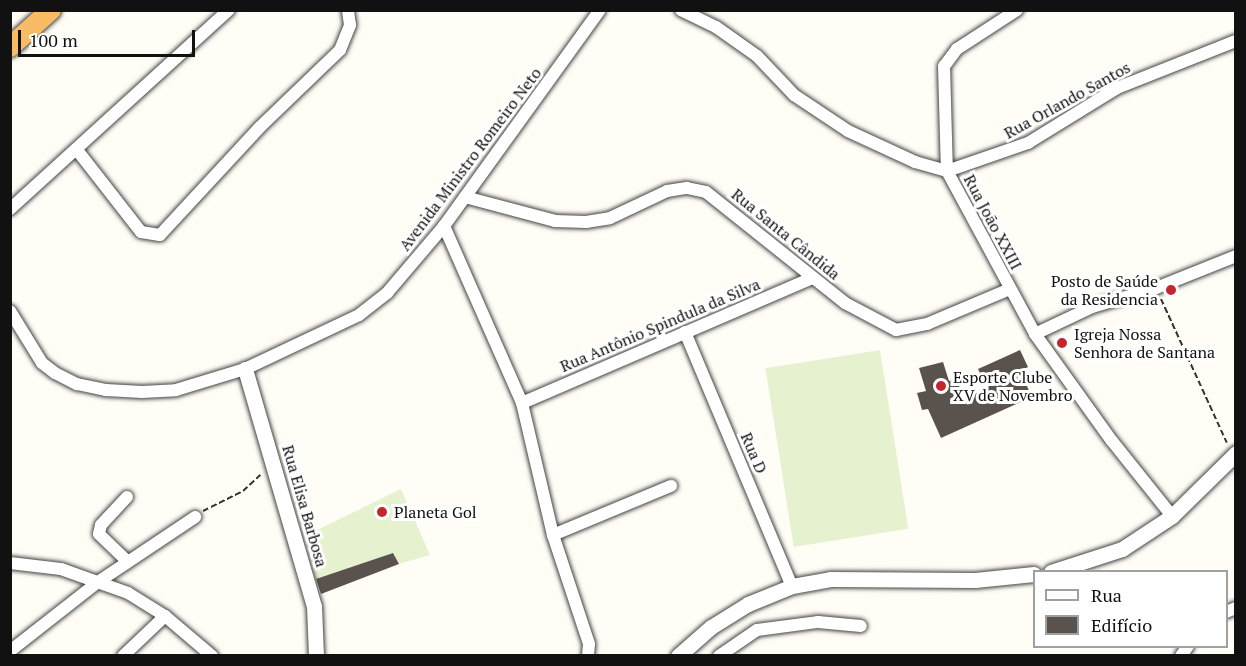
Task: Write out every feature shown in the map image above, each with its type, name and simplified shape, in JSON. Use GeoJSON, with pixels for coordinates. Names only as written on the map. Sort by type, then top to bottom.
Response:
{"type":"FeatureCollection","features":[{"type":"Feature","properties":{"kind":"highway"},"geometry":{"type":"LineString","coordinates":[[10,47],[51,10]]}},
{"type":"Feature","properties":{"kind":"street"},"geometry":{"type":"LineString","coordinates":[[10,209],[229,10]]}},
{"type":"Feature","properties":{"kind":"street"},"geometry":{"type":"LineString","coordinates":[[77,150],[141,232],[160,235],[260,127],[340,50],[350,25],[348,10]]}},
{"type":"Feature","properties":{"kind":"street","name":"Avenida Ministro Romeiro Neto"},"geometry":{"type":"LineString","coordinates":[[10,311],[42,363],[77,384],[106,390],[176,390],[245,369],[359,315],[387,293],[444,226],[600,10]]}},
{"type":"Feature","properties":{"kind":"street","name":"Rua João XXIII"},"geometry":{"type":"LineString","coordinates":[[681,10],[716,27],[757,56],[794,95],[848,131],[915,162],[947,171],[1035,334],[1112,441],[1172,516]]}},
{"type":"Feature","properties":{"kind":"street"},"geometry":{"type":"LineString","coordinates":[[947,171],[944,66],[957,49],[1017,10]]}},
{"type":"Feature","properties":{"kind":"street","name":"Rua Orlando Santos"},"geometry":{"type":"LineString","coordinates":[[947,171],[1028,143],[1117,88],[1236,41]]}},
{"type":"Feature","properties":{"kind":"street","name":"Rua Santa Cândida"},"geometry":{"type":"LineString","coordinates":[[465,197],[545,219],[586,222],[610,218],[667,191],[687,188],[706,192],[729,207],[812,278],[868,319],[896,330],[927,324],[1010,289]]}},
{"type":"Feature","properties":{"kind":"street"},"geometry":{"type":"LineString","coordinates":[[444,226],[522,403],[553,535],[589,644],[588,656]]}},
{"type":"Feature","properties":{"kind":"street"},"geometry":{"type":"LineString","coordinates":[[1035,334],[1092,307],[1156,288],[1236,256]]}},
{"type":"Feature","properties":{"kind":"street","name":"Rua Antônio Spindula da Silva"},"geometry":{"type":"LineString","coordinates":[[522,403],[812,278]]}},
{"type":"Feature","properties":{"kind":"street","name":"Rua D"},"geometry":{"type":"LineString","coordinates":[[685,332],[792,586]]}},
{"type":"Feature","properties":{"kind":"street","name":"Rua Elisa Barbosa"},"geometry":{"type":"LineString","coordinates":[[245,369],[274,462],[314,606],[316,656]]}},
{"type":"Feature","properties":{"kind":"street"},"geometry":{"type":"LineString","coordinates":[[1057,570],[1122,549],[1172,516],[1234,454]]}},
{"type":"Feature","properties":{"kind":"street"},"geometry":{"type":"LineString","coordinates":[[553,535],[671,486]]}},
{"type":"Feature","properties":{"kind":"street"},"geometry":{"type":"LineString","coordinates":[[127,497],[101,525],[99,534],[101,540],[128,562]]}},
{"type":"Feature","properties":{"kind":"street"},"geometry":{"type":"LineString","coordinates":[[10,651],[98,582],[195,517]]}},
{"type":"Feature","properties":{"kind":"street"},"geometry":{"type":"LineString","coordinates":[[10,563],[62,569],[128,593],[165,616],[212,656]]}},
{"type":"Feature","properties":{"kind":"street"},"geometry":{"type":"LineString","coordinates":[[678,656],[711,627],[748,604],[792,586],[830,579],[975,580],[1033,574]]}},
{"type":"Feature","properties":{"kind":"street"},"geometry":{"type":"LineString","coordinates":[[123,656],[165,616]]}},
{"type":"Feature","properties":{"kind":"street"},"geometry":{"type":"LineString","coordinates":[[719,656],[757,630],[818,622],[861,626]]}},
{"type":"Feature","properties":{"kind":"path"},"geometry":{"type":"LineString","coordinates":[[1156,288],[1234,454]]}},
{"type":"Feature","properties":{"kind":"path"},"geometry":{"type":"LineString","coordinates":[[195,517],[243,492],[274,462]]}},
{"type":"Feature","properties":{"kind":"green space"},"geometry":{"type":"Polygon","coordinates":[[[880,350],[908,529],[794,547],[765,368],[880,350]]]}},
{"type":"Feature","properties":{"kind":"green space","name":"Planeta Gol"},"geometry":{"type":"Polygon","coordinates":[[[401,489],[430,555],[399,564],[393,553],[316,580],[305,536],[401,489]]]}},
{"type":"Feature","properties":{"kind":"building"},"geometry":{"type":"Polygon","coordinates":[[[1020,350],[1028,367],[1020,371],[1032,397],[941,438],[928,409],[922,410],[917,393],[926,391],[919,368],[943,362],[949,381],[957,379],[963,399],[987,388],[978,369],[1020,350]]]}},
{"type":"Feature","properties":{"kind":"building"},"geometry":{"type":"Polygon","coordinates":[[[393,553],[399,564],[321,594],[316,579],[393,553]]]}},
{"type":"Feature","properties":{"kind":"place","name":"Posto de Saúde da Residencia"},"geometry":{"type":"Point","coordinates":[1171,290]}},
{"type":"Feature","properties":{"kind":"place","name":"Igreja Nossa Senhora de Santana"},"geometry":{"type":"Point","coordinates":[1062,343]}},
{"type":"Feature","properties":{"kind":"place","name":"Esporte Clube XV de Novembro"},"geometry":{"type":"Point","coordinates":[941,386]}},
{"type":"Feature","properties":{"kind":"place","name":"Planeta Gol"},"geometry":{"type":"Point","coordinates":[382,512]}}]}
